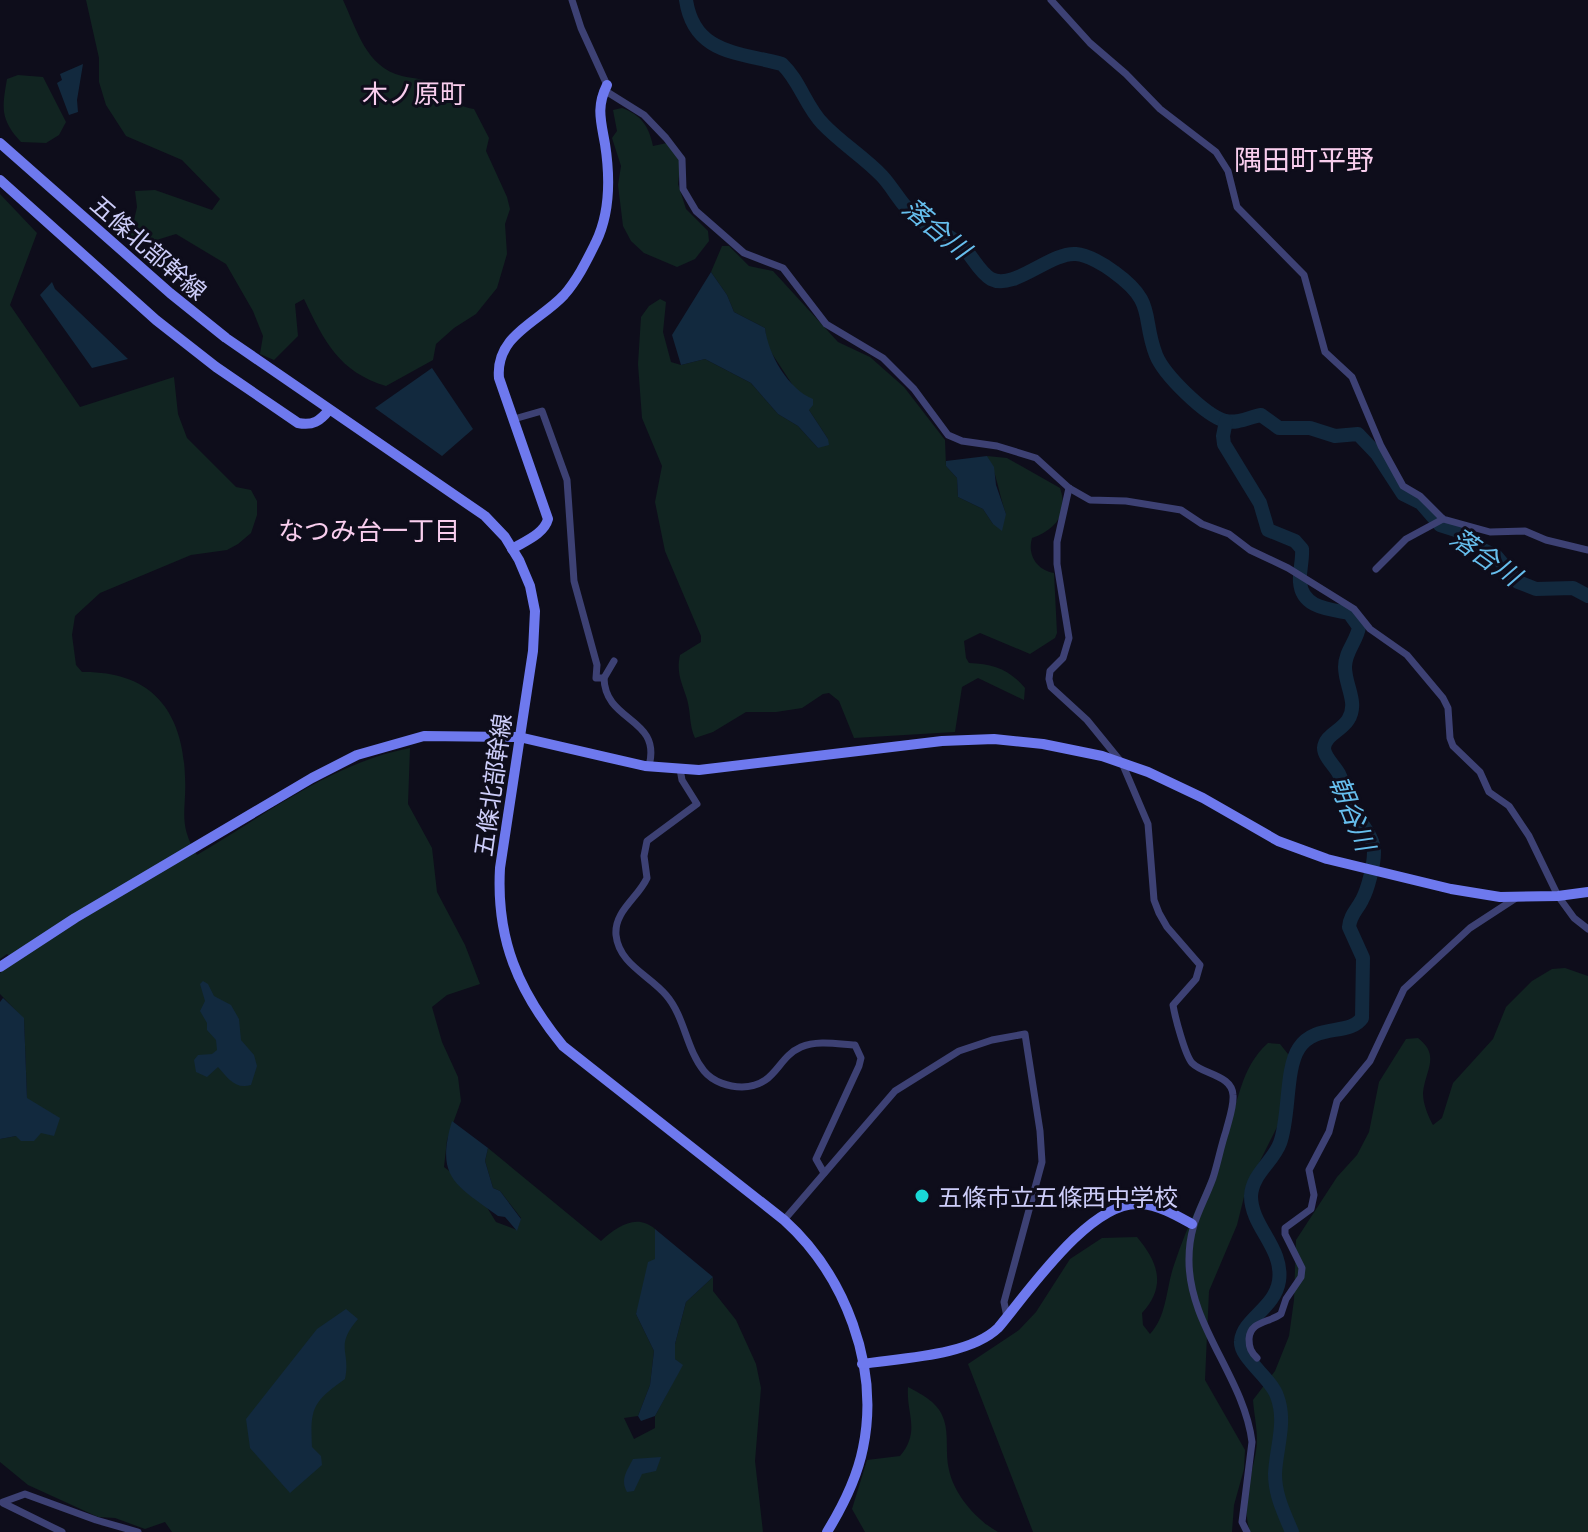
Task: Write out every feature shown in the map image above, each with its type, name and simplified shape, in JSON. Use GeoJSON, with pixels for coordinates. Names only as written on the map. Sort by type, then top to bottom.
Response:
{"type":"FeatureCollection","features":[{"type":"Feature","properties":{"kind":"street"},"geometry":{"type":"LineString","coordinates":[[572,0],[606,87],[644,115],[682,159],[683,189],[696,211],[744,253],[783,268],[826,324],[883,358],[914,389],[948,435],[1036,458],[1069,488],[1090,500],[1126,501],[1181,510],[1202,524],[1229,534],[1250,550],[1354,609],[1370,629],[1414,662],[1448,708],[1453,746],[1480,772],[1489,792],[1509,806],[1529,836],[1558,896],[1574,918],[1588,929]]}},
{"type":"Feature","properties":{"kind":"street"},"geometry":{"type":"LineString","coordinates":[[1051,0],[1090,43],[1160,109],[1216,152],[1223,161],[1237,207],[1304,275],[1325,352],[1352,377],[1381,446],[1399,479],[1409,490],[1420,496],[1443,519],[1490,532],[1525,531],[1546,540],[1588,550]]}},
{"type":"Feature","properties":{"kind":"street"},"geometry":{"type":"LineString","coordinates":[[512,549],[542,530],[548,519],[499,378],[502,353],[515,335],[554,305],[571,287],[602,229],[607,190],[605,147],[598,114],[606,87]]}},
{"type":"Feature","properties":{"kind":"street","name":"五條北部幹線"},"geometry":{"type":"LineString","coordinates":[[0,143],[185,306],[247,354],[478,511],[505,537],[524,571],[535,611],[535,637],[508,803],[498,898],[512,964],[545,1024],[563,1046],[784,1220],[816,1253],[831,1276],[851,1321],[862,1364],[867,1404],[864,1446],[846,1499],[827,1532]]}},
{"type":"Feature","properties":{"kind":"street"},"geometry":{"type":"LineString","coordinates":[[0,180],[156,320],[216,367],[298,423],[316,423],[329,410]]}},
{"type":"Feature","properties":{"kind":"street"},"geometry":{"type":"LineString","coordinates":[[514,419],[542,411],[567,480],[574,581],[600,678],[614,707],[642,728],[651,752],[649,766]]}},
{"type":"Feature","properties":{"kind":"street"},"geometry":{"type":"LineString","coordinates":[[1069,488],[1057,542],[1057,564],[1069,638],[1063,658],[1050,671],[1051,687],[1087,720],[1122,763],[1148,824],[1154,900],[1159,913],[1173,936],[1200,965],[1196,979],[1173,1005],[1187,1053],[1192,1062],[1230,1084],[1233,1090],[1232,1109],[1212,1179],[1192,1224],[1189,1257],[1190,1284],[1250,1428],[1251,1453],[1242,1522],[1247,1532]]}},
{"type":"Feature","properties":{"kind":"street"},"geometry":{"type":"LineString","coordinates":[[1376,569],[1398,545],[1443,519]]}},
{"type":"Feature","properties":{"kind":"street"},"geometry":{"type":"LineString","coordinates":[[600,678],[614,661]]}},
{"type":"Feature","properties":{"kind":"street"},"geometry":{"type":"LineString","coordinates":[[0,967],[75,918],[312,778],[357,755],[424,736],[519,737],[649,766],[680,769],[722,769],[970,739],[1043,744],[1122,763],[1175,784],[1278,841],[1378,872],[1468,892],[1516,898],[1588,892]]}},
{"type":"Feature","properties":{"kind":"street"},"geometry":{"type":"LineString","coordinates":[[680,769],[682,780],[697,804],[647,841],[644,856],[647,878],[618,918],[615,931],[617,943],[629,963],[652,981],[674,1005],[704,1072],[716,1082],[732,1087],[758,1084],[770,1079],[803,1046],[814,1043],[855,1045],[861,1058],[859,1066],[816,1159],[824,1173]]}},
{"type":"Feature","properties":{"kind":"street"},"geometry":{"type":"LineString","coordinates":[[1257,1358],[1250,1348],[1249,1334],[1253,1327],[1281,1314],[1286,1299],[1301,1277],[1300,1260],[1285,1234],[1285,1228],[1311,1209],[1314,1202],[1309,1170],[1333,1124],[1337,1101],[1370,1061],[1404,989],[1470,928],[1516,898]]}},
{"type":"Feature","properties":{"kind":"street"},"geometry":{"type":"LineString","coordinates":[[784,1220],[881,1106],[907,1082],[959,1051],[992,1040],[1025,1034],[1042,1162],[1004,1302],[1007,1317]]}},
{"type":"Feature","properties":{"kind":"street"},"geometry":{"type":"LineString","coordinates":[[862,1364],[971,1345],[992,1334],[1068,1243],[1091,1224],[1118,1209],[1140,1204],[1168,1210],[1192,1224]]}},
{"type":"Feature","properties":{"kind":"street"},"geometry":{"type":"LineString","coordinates":[[1,1502],[25,1494],[138,1532]]}},
{"type":"Feature","properties":{"kind":"street"},"geometry":{"type":"LineString","coordinates":[[1,1502],[62,1532]]}},
{"type":"Feature","properties":{"kind":"green space"},"geometry":{"type":"Polygon","coordinates":[[[86,0],[343,0],[364,46],[380,65],[402,76],[435,83],[457,103],[474,109],[489,138],[486,151],[510,209],[505,224],[507,254],[497,288],[476,314],[436,344],[433,360],[386,386],[356,372],[335,353],[304,299],[295,304],[298,336],[274,360],[260,354],[263,336],[253,311],[226,264],[176,234],[134,247],[129,242],[137,207],[135,191],[155,190],[212,210],[220,199],[182,160],[126,136],[106,105],[99,82],[99,58],[86,0]]]}},
{"type":"Feature","properties":{"kind":"green space"},"geometry":{"type":"Polygon","coordinates":[[[18,75],[43,77],[66,122],[59,135],[46,143],[21,142],[6,120],[7,79],[18,75]]]}},
{"type":"Feature","properties":{"kind":"green space"},"geometry":{"type":"Polygon","coordinates":[[[622,108],[643,122],[653,146],[667,143],[681,161],[678,184],[686,209],[708,231],[709,241],[695,259],[677,267],[644,253],[631,241],[623,226],[618,185],[621,166],[612,138],[617,131],[613,110],[622,108]]]}},
{"type":"Feature","properties":{"kind":"green space"},"geometry":{"type":"Polygon","coordinates":[[[0,194],[37,233],[10,305],[80,407],[174,377],[178,414],[187,438],[236,487],[251,490],[257,501],[257,515],[251,533],[238,544],[227,550],[191,555],[100,593],[75,616],[72,635],[76,665],[82,672],[106,673],[144,687],[159,699],[170,714],[183,753],[185,825],[197,855],[327,778],[354,765],[410,748],[408,804],[432,848],[437,892],[465,945],[480,984],[447,995],[432,1007],[442,1042],[458,1077],[461,1101],[447,1140],[444,1167],[478,1193],[496,1222],[517,1230],[521,1218],[500,1191],[493,1188],[485,1161],[488,1148],[601,1241],[620,1227],[634,1222],[648,1224],[655,1229],[655,1260],[636,1314],[654,1351],[650,1385],[638,1416],[624,1418],[634,1439],[655,1428],[655,1416],[682,1365],[675,1359],[675,1344],[686,1302],[713,1277],[713,1291],[736,1320],[756,1364],[761,1388],[755,1461],[763,1532],[172,1532],[165,1522],[145,1529],[115,1518],[98,1517],[28,1485],[0,1462],[0,1139],[16,1136],[27,1098],[24,1019],[0,994],[0,973],[15,961],[7,954],[0,959],[0,194]]]}},
{"type":"Feature","properties":{"kind":"green space"},"geometry":{"type":"Polygon","coordinates":[[[722,246],[729,246],[749,266],[773,271],[838,342],[870,357],[904,387],[945,440],[946,466],[957,478],[958,497],[983,509],[993,524],[1006,514],[987,456],[1007,458],[1060,488],[1063,506],[1058,520],[1032,538],[1031,544],[1032,556],[1038,565],[1054,573],[1055,638],[1030,654],[980,633],[964,641],[969,663],[993,666],[1013,676],[1025,688],[1024,700],[978,678],[962,687],[955,732],[854,738],[839,701],[829,693],[802,708],[746,712],[713,732],[695,738],[680,678],[679,661],[680,655],[701,642],[701,636],[665,551],[655,502],[662,466],[642,418],[638,364],[641,317],[649,306],[660,299],[666,302],[663,332],[671,362],[681,365],[705,359],[751,383],[778,414],[798,426],[818,448],[828,439],[767,346],[765,328],[734,312],[727,295],[711,272],[722,246]]]}},
{"type":"Feature","properties":{"kind":"green space"},"geometry":{"type":"Polygon","coordinates":[[[1565,968],[1588,976],[1588,1532],[1250,1532],[1246,1511],[1257,1439],[1253,1400],[1275,1371],[1289,1336],[1296,1240],[1337,1177],[1357,1155],[1369,1132],[1379,1082],[1406,1039],[1418,1038],[1429,1051],[1430,1064],[1423,1093],[1433,1125],[1442,1118],[1453,1083],[1493,1039],[1506,1007],[1532,981],[1552,969],[1565,968]]]}},
{"type":"Feature","properties":{"kind":"green space"},"geometry":{"type":"Polygon","coordinates":[[[1268,1043],[1280,1044],[1288,1054],[1290,1065],[1278,1125],[1246,1189],[1237,1225],[1209,1291],[1205,1380],[1245,1450],[1232,1532],[1033,1532],[968,1364],[1019,1330],[1036,1312],[1070,1259],[1102,1238],[1137,1237],[1150,1256],[1157,1274],[1157,1284],[1150,1303],[1142,1313],[1143,1325],[1150,1334],[1160,1319],[1171,1274],[1226,1138],[1241,1087],[1251,1064],[1268,1043]]]}},
{"type":"Feature","properties":{"kind":"green space"},"geometry":{"type":"Polygon","coordinates":[[[908,1387],[930,1400],[942,1414],[949,1470],[956,1488],[974,1513],[998,1532],[865,1532],[852,1509],[867,1460],[900,1456],[906,1447],[911,1430],[908,1387]]]}},
{"type":"Feature","properties":{"kind":"water"},"geometry":{"type":"Polygon","coordinates":[[[83,64],[78,112],[69,115],[57,83],[62,80],[60,74],[83,64]]]}},
{"type":"Feature","properties":{"kind":"water"},"geometry":{"type":"Polygon","coordinates":[[[711,272],[727,295],[734,312],[765,328],[770,349],[781,370],[795,387],[813,399],[809,410],[829,445],[818,448],[798,426],[778,414],[751,383],[705,359],[681,365],[672,335],[711,272]]]}},
{"type":"Feature","properties":{"kind":"water"},"geometry":{"type":"Polygon","coordinates":[[[52,282],[55,289],[128,359],[92,368],[40,295],[52,282]]]}},
{"type":"Feature","properties":{"kind":"water"},"geometry":{"type":"Polygon","coordinates":[[[432,368],[473,429],[442,456],[375,408],[432,368]]]}},
{"type":"Feature","properties":{"kind":"water"},"geometry":{"type":"Polygon","coordinates":[[[987,456],[994,467],[996,485],[1006,514],[1002,531],[983,509],[958,497],[957,478],[946,466],[946,461],[987,456]]]}},
{"type":"Feature","properties":{"kind":"water"},"geometry":{"type":"Polygon","coordinates":[[[203,981],[214,996],[231,1005],[239,1019],[241,1040],[254,1055],[257,1066],[251,1085],[236,1084],[218,1067],[207,1077],[196,1072],[194,1060],[198,1055],[212,1054],[217,1050],[216,1040],[207,1030],[207,1023],[200,1011],[205,1001],[200,984],[203,981]]]}},
{"type":"Feature","properties":{"kind":"water"},"geometry":{"type":"Polygon","coordinates":[[[3,998],[24,1018],[27,1098],[60,1118],[54,1136],[41,1133],[34,1141],[21,1141],[16,1136],[0,1139],[0,1002],[3,998]]]}},
{"type":"Feature","properties":{"kind":"water"},"geometry":{"type":"Polygon","coordinates":[[[452,1121],[488,1148],[485,1161],[493,1188],[500,1191],[521,1219],[517,1231],[505,1217],[498,1216],[471,1196],[453,1178],[446,1156],[452,1121]]]}},
{"type":"Feature","properties":{"kind":"water"},"geometry":{"type":"Polygon","coordinates":[[[655,1229],[713,1277],[686,1302],[675,1344],[675,1359],[683,1365],[655,1416],[641,1421],[638,1416],[650,1385],[654,1351],[636,1314],[648,1262],[655,1259],[655,1229]]]}},
{"type":"Feature","properties":{"kind":"water"},"geometry":{"type":"Polygon","coordinates":[[[346,1309],[358,1319],[345,1343],[345,1379],[320,1400],[313,1414],[312,1447],[321,1456],[322,1465],[290,1493],[250,1448],[246,1419],[317,1329],[346,1309]]]}},
{"type":"Feature","properties":{"kind":"water"},"geometry":{"type":"Polygon","coordinates":[[[661,1457],[656,1471],[642,1474],[634,1491],[627,1492],[624,1479],[633,1459],[661,1457]]]}},
{"type":"Feature","properties":{"kind":"waterway","name":"落合川"},"geometry":{"type":"LineString","coordinates":[[686,0],[691,18],[708,41],[734,53],[782,64],[823,124],[882,176],[912,214],[958,242],[991,279],[1010,280],[1066,255],[1076,254],[1096,261],[1114,272],[1137,293],[1146,310],[1160,363],[1176,383],[1207,411],[1230,422],[1261,415],[1279,428],[1310,428],[1335,436],[1358,434],[1377,454],[1403,494],[1421,503],[1440,525],[1459,531],[1473,545],[1496,556],[1518,582],[1536,589],[1573,588],[1588,596]]}},
{"type":"Feature","properties":{"kind":"waterway","name":"朝谷川"},"geometry":{"type":"LineString","coordinates":[[1226,421],[1224,444],[1260,503],[1268,530],[1295,541],[1302,549],[1302,591],[1318,606],[1349,613],[1359,627],[1346,661],[1351,714],[1327,740],[1324,751],[1339,774],[1374,852],[1366,890],[1349,927],[1363,958],[1362,1018],[1349,1027],[1314,1035],[1299,1048],[1292,1068],[1280,1143],[1255,1181],[1251,1196],[1256,1218],[1277,1258],[1279,1281],[1272,1299],[1247,1326],[1241,1341],[1245,1354],[1274,1389],[1280,1406],[1275,1482],[1292,1532]]}},
{"type":"Feature","properties":{"kind":"place","name":"五條市立五條西中学校"},"geometry":{"type":"Point","coordinates":[922,1196]}},
{"type":"Feature","properties":{"kind":"district","name":"木ノ原町"},"geometry":{"type":"Point","coordinates":[414,93]}},
{"type":"Feature","properties":{"kind":"district","name":"隅田町平野"},"geometry":{"type":"Point","coordinates":[1304,159]}},
{"type":"Feature","properties":{"kind":"district","name":"なつみ台一丁目"},"geometry":{"type":"Point","coordinates":[369,530]}}]}
